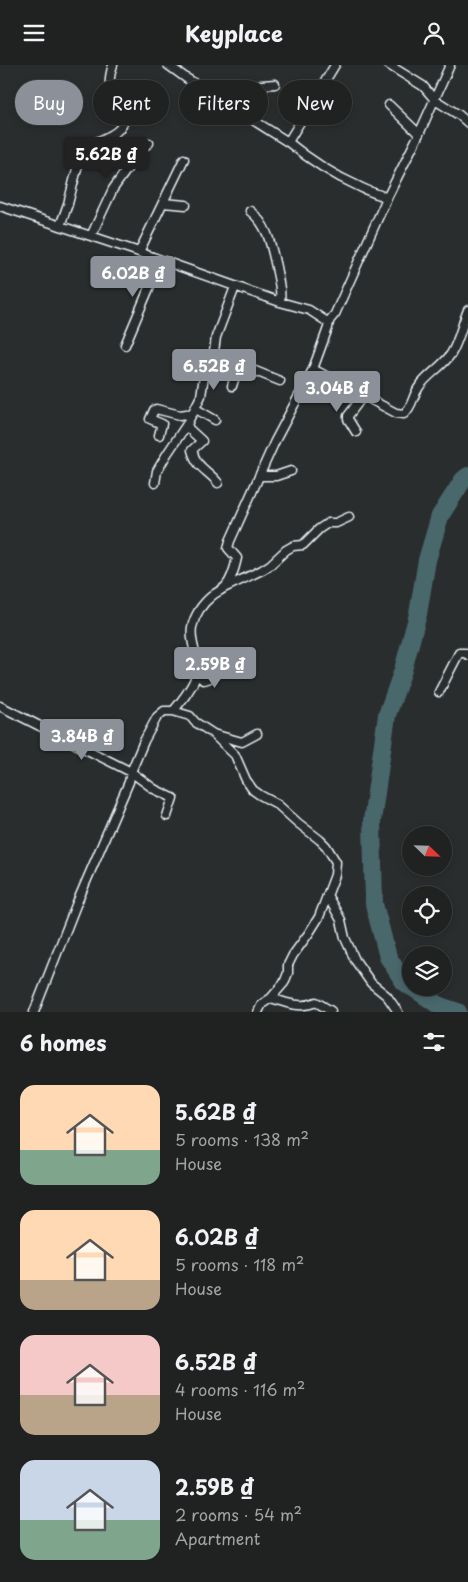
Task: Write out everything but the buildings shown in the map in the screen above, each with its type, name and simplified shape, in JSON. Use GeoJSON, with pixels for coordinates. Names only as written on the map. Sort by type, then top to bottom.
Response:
{"type":"FeatureCollection","features":[{"type":"Feature","properties":{"kind":"street"},"geometry":{"type":"LineString","coordinates":[[60,225],[68,204],[80,157],[94,142],[112,136],[122,125],[124,112],[110,83],[110,73],[114,65]]}},
{"type":"Feature","properties":{"kind":"street"},"geometry":{"type":"LineString","coordinates":[[168,65],[188,80]]}},
{"type":"Feature","properties":{"kind":"street"},"geometry":{"type":"LineString","coordinates":[[288,142],[335,65]]}},
{"type":"Feature","properties":{"kind":"street"},"geometry":{"type":"LineString","coordinates":[[389,65],[423,86],[435,100],[468,123]]}},
{"type":"Feature","properties":{"kind":"street"},"geometry":{"type":"LineString","coordinates":[[224,588],[236,565],[236,558],[228,549],[230,541],[275,441],[313,369],[329,323],[450,65]]}},
{"type":"Feature","properties":{"kind":"street"},"geometry":{"type":"LineString","coordinates":[[268,85],[275,84]]}},
{"type":"Feature","properties":{"kind":"street"},"geometry":{"type":"LineString","coordinates":[[390,105],[419,134]]}},
{"type":"Feature","properties":{"kind":"street"},"geometry":{"type":"LineString","coordinates":[[260,125],[340,178],[387,198]]}},
{"type":"Feature","properties":{"kind":"street"},"geometry":{"type":"LineString","coordinates":[[91,236],[112,189],[139,153],[149,143]]}},
{"type":"Feature","properties":{"kind":"street"},"geometry":{"type":"LineString","coordinates":[[139,252],[184,159]]}},
{"type":"Feature","properties":{"kind":"street"},"geometry":{"type":"LineString","coordinates":[[162,203],[186,205]]}},
{"type":"Feature","properties":{"kind":"street"},"geometry":{"type":"LineString","coordinates":[[0,205],[235,287],[309,310],[329,323]]}},
{"type":"Feature","properties":{"kind":"street"},"geometry":{"type":"LineString","coordinates":[[250,211],[260,221],[270,238],[280,288],[280,302]]}},
{"type":"Feature","properties":{"kind":"street"},"geometry":{"type":"LineString","coordinates":[[125,345],[161,260]]}},
{"type":"Feature","properties":{"kind":"street"},"geometry":{"type":"LineString","coordinates":[[154,483],[157,471],[195,411],[201,396],[204,377],[212,359],[216,337],[235,287]]}},
{"type":"Feature","properties":{"kind":"street"},"geometry":{"type":"LineString","coordinates":[[313,369],[363,397],[396,413],[404,414],[409,409],[419,387],[451,353],[468,310]]}},
{"type":"Feature","properties":{"kind":"street"},"geometry":{"type":"LineString","coordinates":[[213,354],[280,381]]}},
{"type":"Feature","properties":{"kind":"street"},"geometry":{"type":"LineString","coordinates":[[232,386],[239,364]]}},
{"type":"Feature","properties":{"kind":"street"},"geometry":{"type":"LineString","coordinates":[[356,432],[348,416],[363,397]]}},
{"type":"Feature","properties":{"kind":"street"},"geometry":{"type":"LineString","coordinates":[[159,435],[162,424],[150,419],[156,409],[180,415],[195,411],[215,420]]}},
{"type":"Feature","properties":{"kind":"street"},"geometry":{"type":"LineString","coordinates":[[187,424],[189,429],[202,441],[192,450],[197,462],[202,470],[213,477],[218,483]]}},
{"type":"Feature","properties":{"kind":"street"},"geometry":{"type":"LineString","coordinates":[[259,476],[276,476],[291,471]]}},
{"type":"Feature","properties":{"kind":"street"},"geometry":{"type":"LineString","coordinates":[[173,711],[192,687],[197,674],[196,657],[192,643],[192,627],[203,604],[224,588],[270,565],[286,550],[293,546],[303,545],[328,523],[336,523],[349,517]]}},
{"type":"Feature","properties":{"kind":"street"},"geometry":{"type":"LineString","coordinates":[[439,692],[459,653],[468,655]]}},
{"type":"Feature","properties":{"kind":"street"},"geometry":{"type":"LineString","coordinates":[[197,674],[203,680],[212,678],[227,660]]}},
{"type":"Feature","properties":{"kind":"street"},"geometry":{"type":"LineString","coordinates":[[0,706],[131,772],[154,789],[174,798],[167,816]]}},
{"type":"Feature","properties":{"kind":"street"},"geometry":{"type":"LineString","coordinates":[[34,1012],[76,905],[129,782],[131,772],[144,741],[157,717],[164,711],[173,711],[190,716],[195,722],[212,733],[235,755],[246,780],[253,790],[277,804],[326,846],[336,862],[335,875],[319,917],[310,933],[293,955],[288,965],[288,973],[284,983],[271,998],[262,1004],[258,1012]]}},
{"type":"Feature","properties":{"kind":"street"},"geometry":{"type":"LineString","coordinates":[[212,733],[242,742],[257,734]]}},
{"type":"Feature","properties":{"kind":"street"},"geometry":{"type":"LineString","coordinates":[[327,895],[341,920],[345,938],[355,960],[371,983],[387,996],[398,1012]]}},
{"type":"Feature","properties":{"kind":"street"},"geometry":{"type":"LineString","coordinates":[[271,998],[296,1005],[310,1005],[316,1002],[331,1011]]}},
{"type":"Feature","properties":{"kind":"waterway"},"geometry":{"type":"LineString","coordinates":[[402,979],[388,957],[374,904],[372,821],[387,715],[403,670],[418,614],[427,560],[440,516],[463,480],[468,476]]}},
{"type":"Feature","properties":{"kind":"waterway"},"geometry":{"type":"LineString","coordinates":[[425,996],[440,1006],[458,1012]]}}]}
